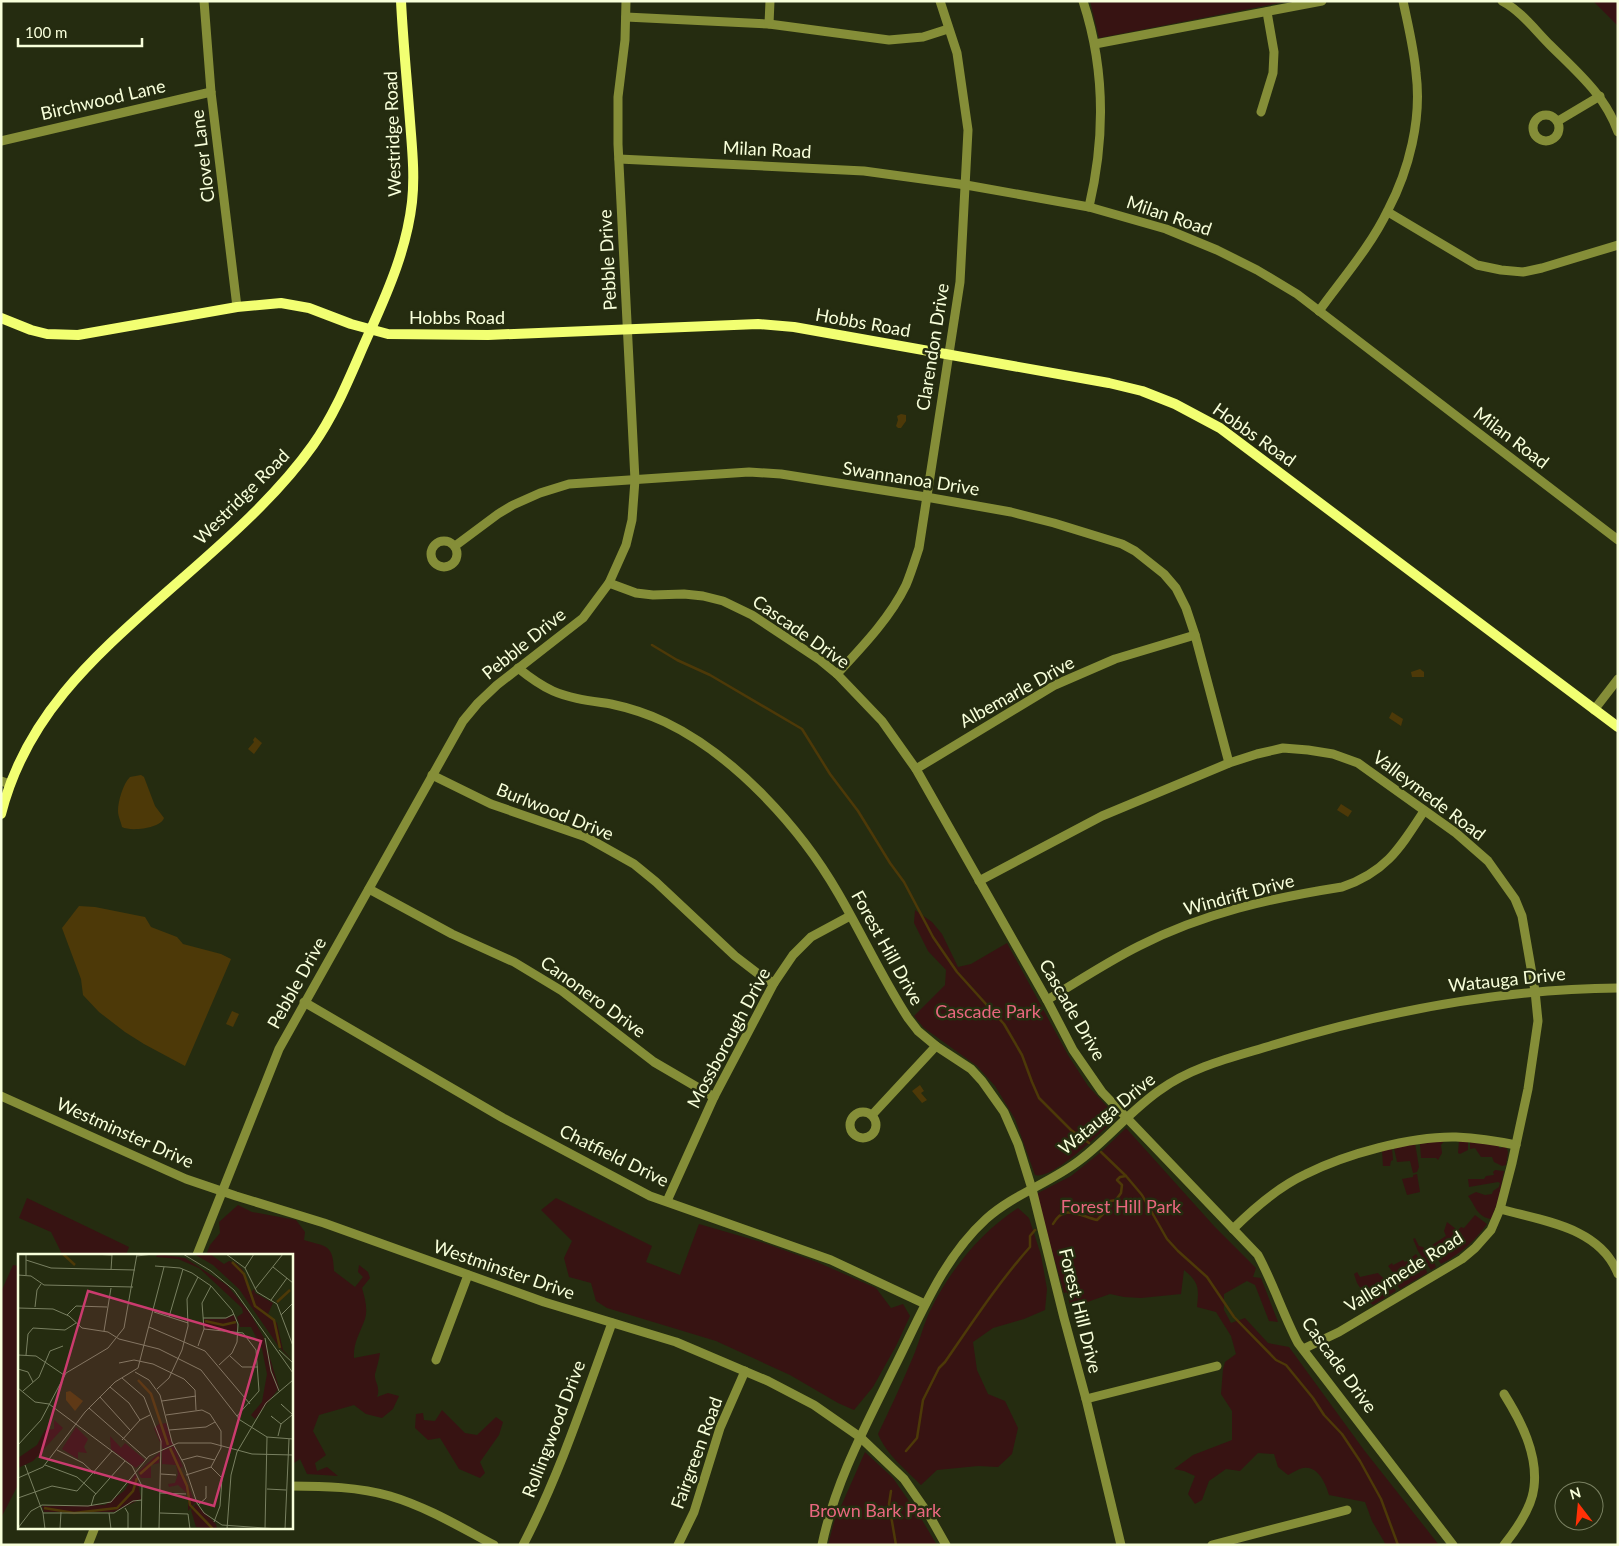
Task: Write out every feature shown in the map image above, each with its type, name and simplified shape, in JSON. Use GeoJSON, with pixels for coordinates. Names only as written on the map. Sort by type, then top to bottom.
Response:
{"type":"FeatureCollection","features":[{"type":"Feature","properties":{"kind":"street","name":"Clover Lane"},"geometry":{"type":"LineString","coordinates":[[204,1],[212,92],[237,307]]}},
{"type":"Feature","properties":{"kind":"street","name":"Westridge Road"},"geometry":{"type":"LineString","coordinates":[[1,814],[6,782],[20,763],[46,715],[78,674],[254,513],[300,464],[337,405],[397,266],[407,232],[412,202],[413,159],[401,1]]}},
{"type":"Feature","properties":{"kind":"street","name":"Pebble Drive"},"geometry":{"type":"LineString","coordinates":[[197,1254],[279,1049],[432,775],[468,715],[497,685],[582,618],[609,583],[626,545],[632,520],[634,480],[618,97],[625,40],[626,1]]}},
{"type":"Feature","properties":{"kind":"street"},"geometry":{"type":"LineString","coordinates":[[769,24],[770,1]]}},
{"type":"Feature","properties":{"kind":"street","name":"Clarendon Drive"},"geometry":{"type":"LineString","coordinates":[[837,674],[890,612],[906,585],[919,548],[960,282],[968,130],[957,53],[940,1]]}},
{"type":"Feature","properties":{"kind":"street"},"geometry":{"type":"LineString","coordinates":[[1083,1],[1095,44],[1101,116],[1100,143],[1089,207]]}},
{"type":"Feature","properties":{"kind":"street"},"geometry":{"type":"LineString","coordinates":[[1095,44],[1322,1]]}},
{"type":"Feature","properties":{"kind":"street"},"geometry":{"type":"LineString","coordinates":[[1319,311],[1388,212],[1403,175],[1415,126],[1416,109],[1416,74],[1404,1]]}},
{"type":"Feature","properties":{"kind":"street"},"geometry":{"type":"LineString","coordinates":[[1502,1],[1581,74],[1600,96],[1613,118],[1618,132]]}},
{"type":"Feature","properties":{"kind":"street"},"geometry":{"type":"LineString","coordinates":[[1261,112],[1273,72],[1274,59],[1267,12]]}},
{"type":"Feature","properties":{"kind":"street"},"geometry":{"type":"LineString","coordinates":[[626,17],[769,24],[889,40],[923,37],[948,29]]}},
{"type":"Feature","properties":{"kind":"street","name":"Birchwood Lane"},"geometry":{"type":"LineString","coordinates":[[1,141],[212,92]]}},
{"type":"Feature","properties":{"kind":"street"},"geometry":{"type":"LineString","coordinates":[[1558,121],[1600,96]]}},
{"type":"Feature","properties":{"kind":"street","name":"Milan Road"},"geometry":{"type":"LineString","coordinates":[[620,159],[864,171],[966,185],[1089,207],[1166,229],[1217,250],[1257,270],[1297,294],[1618,540]]}},
{"type":"Feature","properties":{"kind":"street"},"geometry":{"type":"LineString","coordinates":[[1388,212],[1477,266],[1501,270],[1523,272],[1542,268],[1618,245]]}},
{"type":"Feature","properties":{"kind":"street","name":"Hobbs Road"},"geometry":{"type":"LineString","coordinates":[[1,318],[47,334],[78,335],[237,307],[272,303],[298,305],[370,330],[388,334],[488,336],[758,324],[794,327],[1109,383],[1142,391],[1175,404],[1220,428],[1618,727]]}},
{"type":"Feature","properties":{"kind":"street","name":"Swannanoa Drive"},"geometry":{"type":"LineString","coordinates":[[455,546],[498,514],[525,499],[569,484],[749,472],[926,497],[1011,512],[1054,523],[1122,544],[1146,558],[1176,588],[1186,608],[1195,635],[1229,763]]}},
{"type":"Feature","properties":{"kind":"street","name":"Cascade Drive"},"geometry":{"type":"LineString","coordinates":[[609,583],[636,593],[703,596],[723,602],[752,615],[837,674],[882,721],[916,769],[1047,1000],[1073,1050],[1102,1092],[1258,1255],[1270,1277],[1290,1327],[1303,1349],[1454,1545]]}},
{"type":"Feature","properties":{"kind":"street","name":"Albemarle Drive"},"geometry":{"type":"LineString","coordinates":[[916,769],[1055,685],[1115,659],[1195,635]]}},
{"type":"Feature","properties":{"kind":"street","name":"Forest Hill Drive"},"geometry":{"type":"LineString","coordinates":[[518,668],[535,682],[553,691],[639,711],[666,722],[693,738],[748,780],[786,819],[815,857],[838,893],[908,1018],[918,1031],[936,1046],[971,1069],[994,1096],[1004,1112],[1018,1144],[1032,1189],[1121,1545]]}},
{"type":"Feature","properties":{"kind":"street"},"geometry":{"type":"LineString","coordinates":[[1594,710],[1618,679]]}},
{"type":"Feature","properties":{"kind":"street","name":"Valleymede Road"},"geometry":{"type":"LineString","coordinates":[[979,881],[1102,816],[1229,763],[1283,748],[1332,754],[1358,763],[1398,790],[1475,849],[1488,861],[1515,899],[1522,916],[1535,991],[1538,1021],[1533,1065],[1516,1145],[1500,1209],[1491,1230],[1476,1248],[1462,1259],[1339,1332],[1303,1349]]}},
{"type":"Feature","properties":{"kind":"street","name":"Burlwood Drive"},"geometry":{"type":"LineString","coordinates":[[432,775],[491,804],[586,837],[634,864],[656,882],[735,956],[761,976],[774,983]]}},
{"type":"Feature","properties":{"kind":"street","name":"Windrift Drive"},"geometry":{"type":"LineString","coordinates":[[1047,1000],[1114,959],[1176,929],[1249,905],[1292,895],[1342,887],[1371,875],[1386,863],[1405,841],[1424,811]]}},
{"type":"Feature","properties":{"kind":"street","name":"Canonero Drive"},"geometry":{"type":"LineString","coordinates":[[369,889],[452,934],[514,962],[562,991],[654,1062],[714,1097]]}},
{"type":"Feature","properties":{"kind":"street","name":"Mossborough Drive"},"geometry":{"type":"LineString","coordinates":[[667,1201],[714,1097],[774,983],[793,955],[811,937],[850,916]]}},
{"type":"Feature","properties":{"kind":"street","name":"Watauga Drive"},"geometry":{"type":"LineString","coordinates":[[822,1545],[825,1529],[860,1437],[925,1304],[954,1256],[984,1221],[1008,1201],[1060,1174],[1081,1159],[1160,1090],[1210,1064],[1386,1014],[1440,1003],[1535,991],[1618,988]]}},
{"type":"Feature","properties":{"kind":"street","name":"Chatfield Drive"},"geometry":{"type":"LineString","coordinates":[[304,1002],[503,1118],[650,1196],[831,1260],[925,1304]]}},
{"type":"Feature","properties":{"kind":"street"},"geometry":{"type":"LineString","coordinates":[[872,1114],[936,1046]]}},
{"type":"Feature","properties":{"kind":"street","name":"Westminster Drive"},"geometry":{"type":"LineString","coordinates":[[1,1096],[186,1179],[324,1223],[544,1302],[676,1342],[745,1371],[814,1404],[860,1437],[904,1479],[929,1515],[946,1545]]}},
{"type":"Feature","properties":{"kind":"street"},"geometry":{"type":"LineString","coordinates":[[1233,1229],[1254,1208],[1280,1189],[1306,1174],[1350,1157],[1410,1141],[1432,1138],[1456,1137],[1493,1140],[1516,1145]]}},
{"type":"Feature","properties":{"kind":"street"},"geometry":{"type":"LineString","coordinates":[[1500,1209],[1580,1233],[1596,1243],[1613,1261],[1618,1274]]}},
{"type":"Feature","properties":{"kind":"street"},"geometry":{"type":"LineString","coordinates":[[436,1360],[468,1275]]}},
{"type":"Feature","properties":{"kind":"street","name":"Rollingwood Drive"},"geometry":{"type":"LineString","coordinates":[[523,1545],[533,1526],[574,1428],[612,1323]]}},
{"type":"Feature","properties":{"kind":"street"},"geometry":{"type":"LineString","coordinates":[[1086,1399],[1217,1366]]}},
{"type":"Feature","properties":{"kind":"street","name":"Fairgreen Road"},"geometry":{"type":"LineString","coordinates":[[678,1545],[694,1512],[720,1428],[745,1371]]}},
{"type":"Feature","properties":{"kind":"street"},"geometry":{"type":"LineString","coordinates":[[1504,1394],[1522,1426],[1534,1470],[1534,1489],[1524,1517],[1504,1545]]}},
{"type":"Feature","properties":{"kind":"street"},"geometry":{"type":"LineString","coordinates":[[292,1486],[328,1486],[388,1496],[418,1506],[494,1545]]}},
{"type":"Feature","properties":{"kind":"street"},"geometry":{"type":"LineString","coordinates":[[1212,1545],[1347,1510]]}},
{"type":"Feature","properties":{"kind":"street"},"geometry":{"type":"LineString","coordinates":[[88,1545],[95,1528]]}},
{"type":"Feature","properties":{"kind":"green space"},"geometry":{"type":"Polygon","coordinates":[[[1090,1],[1290,1],[1099,38],[1090,1]]]}},
{"type":"Feature","properties":{"kind":"green space"},"geometry":{"type":"Polygon","coordinates":[[[1593,1],[1618,1],[1618,26],[1593,1]]]}},
{"type":"Feature","properties":{"kind":"green space","name":"Cascade Park"},"geometry":{"type":"Polygon","coordinates":[[[915,910],[932,922],[942,934],[958,967],[971,964],[1007,943],[1068,1055],[1088,1086],[1117,1117],[1078,1153],[1053,1170],[1043,1175],[1035,1175],[1015,1119],[995,1086],[977,1066],[924,1028],[914,1016],[945,985],[946,970],[928,951],[914,923],[915,910]]]}},
{"type":"Feature","properties":{"kind":"green space","name":"Forest Hill Park"},"geometry":{"type":"Polygon","coordinates":[[[1126,1128],[1214,1226],[1256,1268],[1253,1277],[1261,1278],[1278,1322],[1269,1321],[1255,1285],[1247,1281],[1224,1294],[1224,1310],[1231,1323],[1245,1318],[1268,1343],[1289,1347],[1364,1450],[1439,1545],[1386,1545],[1372,1521],[1365,1502],[1329,1495],[1320,1476],[1313,1469],[1303,1468],[1288,1475],[1278,1467],[1274,1454],[1258,1453],[1240,1471],[1226,1469],[1209,1481],[1202,1500],[1195,1504],[1188,1494],[1195,1476],[1174,1469],[1193,1455],[1232,1440],[1232,1411],[1221,1394],[1225,1362],[1236,1354],[1231,1336],[1216,1312],[1197,1307],[1197,1286],[1193,1278],[1184,1270],[1181,1294],[1141,1298],[1110,1294],[1079,1305],[1070,1305],[1067,1292],[1064,1293],[1036,1194],[1071,1176],[1101,1152],[1126,1128]]]}},
{"type":"Feature","properties":{"kind":"green space"},"geometry":{"type":"Polygon","coordinates":[[[1445,1140],[1441,1145],[1442,1153],[1438,1160],[1436,1158],[1421,1158],[1420,1144],[1445,1140]]]}},
{"type":"Feature","properties":{"kind":"green space"},"geometry":{"type":"Polygon","coordinates":[[[1459,1141],[1468,1141],[1468,1150],[1460,1154],[1458,1153],[1459,1141]]]}},
{"type":"Feature","properties":{"kind":"green space"},"geometry":{"type":"Polygon","coordinates":[[[1470,1141],[1499,1145],[1499,1148],[1506,1147],[1508,1152],[1506,1165],[1502,1166],[1494,1162],[1492,1157],[1481,1157],[1475,1148],[1470,1149],[1470,1141]]]}},
{"type":"Feature","properties":{"kind":"green space"},"geometry":{"type":"Polygon","coordinates":[[[1415,1143],[1419,1167],[1417,1172],[1413,1173],[1410,1161],[1397,1162],[1394,1148],[1415,1143]]]}},
{"type":"Feature","properties":{"kind":"green space"},"geometry":{"type":"Polygon","coordinates":[[[1392,1148],[1393,1160],[1390,1166],[1383,1166],[1382,1151],[1392,1148]]]}},
{"type":"Feature","properties":{"kind":"green space"},"geometry":{"type":"Polygon","coordinates":[[[1495,1170],[1504,1171],[1498,1201],[1491,1219],[1479,1213],[1468,1196],[1476,1192],[1485,1195],[1492,1194],[1499,1187],[1500,1183],[1469,1187],[1468,1179],[1484,1179],[1486,1176],[1494,1175],[1493,1172],[1495,1170]]]}},
{"type":"Feature","properties":{"kind":"green space"},"geometry":{"type":"Polygon","coordinates":[[[1417,1174],[1420,1192],[1407,1195],[1402,1179],[1413,1177],[1413,1175],[1417,1174]]]}},
{"type":"Feature","properties":{"kind":"green space"},"geometry":{"type":"Polygon","coordinates":[[[27,1198],[129,1247],[126,1254],[60,1254],[51,1232],[19,1218],[27,1198]]]}},
{"type":"Feature","properties":{"kind":"green space"},"geometry":{"type":"Polygon","coordinates":[[[556,1198],[652,1246],[646,1262],[680,1275],[699,1224],[761,1242],[817,1262],[876,1288],[891,1308],[903,1304],[910,1316],[873,1387],[854,1410],[838,1403],[790,1375],[716,1341],[607,1308],[596,1301],[591,1283],[569,1277],[564,1258],[572,1241],[541,1210],[556,1198]]]}},
{"type":"Feature","properties":{"kind":"green space"},"geometry":{"type":"Polygon","coordinates":[[[238,1205],[252,1212],[296,1220],[305,1232],[304,1240],[327,1248],[332,1256],[334,1271],[355,1287],[363,1277],[358,1272],[359,1265],[368,1272],[370,1278],[362,1288],[366,1304],[366,1315],[356,1343],[354,1358],[380,1353],[375,1374],[378,1390],[377,1397],[388,1393],[399,1396],[393,1409],[382,1418],[366,1414],[354,1405],[319,1415],[313,1431],[326,1455],[315,1463],[317,1471],[327,1467],[338,1476],[307,1474],[300,1459],[292,1464],[292,1254],[206,1254],[210,1245],[220,1233],[219,1222],[238,1205]]]}},
{"type":"Feature","properties":{"kind":"green space"},"geometry":{"type":"Polygon","coordinates":[[[1018,1208],[1029,1218],[1041,1255],[1047,1289],[1045,1310],[1024,1319],[993,1328],[973,1342],[977,1370],[988,1394],[1005,1401],[1018,1428],[1012,1454],[998,1467],[978,1466],[937,1470],[921,1485],[891,1455],[878,1434],[913,1357],[929,1313],[948,1279],[980,1239],[1018,1208]]]}},
{"type":"Feature","properties":{"kind":"green space"},"geometry":{"type":"Polygon","coordinates":[[[1475,1215],[1487,1224],[1466,1247],[1441,1264],[1434,1254],[1432,1245],[1446,1236],[1444,1231],[1447,1222],[1456,1229],[1464,1228],[1475,1215]]]}},
{"type":"Feature","properties":{"kind":"green space"},"geometry":{"type":"Polygon","coordinates":[[[1415,1238],[1419,1246],[1423,1247],[1433,1259],[1436,1267],[1431,1270],[1418,1251],[1413,1239],[1415,1238]]]}},
{"type":"Feature","properties":{"kind":"green space"},"geometry":{"type":"Polygon","coordinates":[[[1416,1254],[1427,1273],[1400,1289],[1395,1282],[1398,1279],[1388,1266],[1403,1260],[1405,1262],[1416,1254]]]}},
{"type":"Feature","properties":{"kind":"green space"},"geometry":{"type":"Polygon","coordinates":[[[13,1265],[18,1266],[18,1485],[1,1518],[1,1292],[13,1265]]]}},
{"type":"Feature","properties":{"kind":"green space"},"geometry":{"type":"Polygon","coordinates":[[[1357,1272],[1360,1277],[1378,1273],[1396,1291],[1373,1305],[1357,1283],[1354,1274],[1357,1272]]]}},
{"type":"Feature","properties":{"kind":"green space"},"geometry":{"type":"Polygon","coordinates":[[[442,1410],[465,1433],[477,1435],[496,1417],[503,1422],[499,1435],[480,1462],[485,1473],[480,1478],[459,1469],[440,1438],[428,1440],[415,1428],[416,1414],[423,1413],[424,1420],[435,1421],[442,1410]]]}},
{"type":"Feature","properties":{"kind":"green space","name":"Brown Bark Park"},"geometry":{"type":"Polygon","coordinates":[[[865,1452],[893,1478],[937,1545],[828,1545],[834,1522],[865,1452]]]}},
{"type":"Feature","properties":{"kind":"shaded area"},"geometry":{"type":"Polygon","coordinates":[[[901,414],[906,415],[906,421],[901,428],[898,428],[896,426],[897,416],[901,414]]]}},
{"type":"Feature","properties":{"kind":"shaded area"},"geometry":{"type":"Polygon","coordinates":[[[1420,669],[1424,672],[1424,677],[1412,677],[1411,672],[1420,669]]]}},
{"type":"Feature","properties":{"kind":"shaded area"},"geometry":{"type":"Polygon","coordinates":[[[1392,712],[1403,719],[1401,726],[1389,718],[1392,712]]]}},
{"type":"Feature","properties":{"kind":"shaded area"},"geometry":{"type":"Polygon","coordinates":[[[255,737],[262,743],[254,754],[248,749],[254,742],[255,737]]]}},
{"type":"Feature","properties":{"kind":"shaded area"},"geometry":{"type":"Polygon","coordinates":[[[141,775],[144,777],[155,806],[164,818],[152,827],[132,829],[122,827],[118,815],[118,807],[123,788],[130,777],[141,775]]]}},
{"type":"Feature","properties":{"kind":"shaded area"},"geometry":{"type":"Polygon","coordinates":[[[1341,804],[1352,811],[1348,817],[1337,810],[1341,804]]]}},
{"type":"Feature","properties":{"kind":"shaded area"},"geometry":{"type":"Polygon","coordinates":[[[79,906],[95,907],[145,917],[151,927],[177,937],[183,944],[221,954],[231,959],[185,1066],[125,1032],[99,1012],[83,995],[81,979],[62,928],[79,906]]]}},
{"type":"Feature","properties":{"kind":"shaded area"},"geometry":{"type":"Polygon","coordinates":[[[232,1011],[239,1014],[233,1027],[226,1024],[232,1011]]]}},
{"type":"Feature","properties":{"kind":"shaded area"},"geometry":{"type":"Polygon","coordinates":[[[920,1085],[924,1091],[921,1093],[927,1100],[922,1103],[912,1091],[920,1085]]]}},
{"type":"Feature","properties":{"kind":"waterway"},"geometry":{"type":"LineString","coordinates":[[652,645],[677,660],[710,675],[802,729],[830,774],[858,811],[904,882],[933,937],[957,972],[1004,1024],[1022,1055],[1039,1098],[1071,1130],[1089,1143]]}},
{"type":"Feature","properties":{"kind":"waterway"},"geometry":{"type":"LineString","coordinates":[[1101,1152],[1126,1176],[1142,1195],[1167,1239],[1207,1277],[1234,1317],[1276,1360],[1286,1365],[1313,1398],[1324,1415],[1342,1434],[1360,1461],[1381,1499],[1398,1545]]}},
{"type":"Feature","properties":{"kind":"waterway"},"geometry":{"type":"LineString","coordinates":[[1053,1224],[1062,1214],[1067,1213],[1078,1214],[1097,1220],[1104,1213],[1105,1202],[1116,1200],[1121,1193],[1122,1185],[1117,1180],[1120,1177],[1126,1176]]}},
{"type":"Feature","properties":{"kind":"waterway"},"geometry":{"type":"LineString","coordinates":[[906,1451],[917,1438],[923,1400],[939,1368],[996,1289],[1030,1247],[1030,1236],[1035,1230]]}},
{"type":"Feature","properties":{"kind":"waterway"},"geometry":{"type":"LineString","coordinates":[[891,1491],[889,1504],[896,1545]]}}]}
